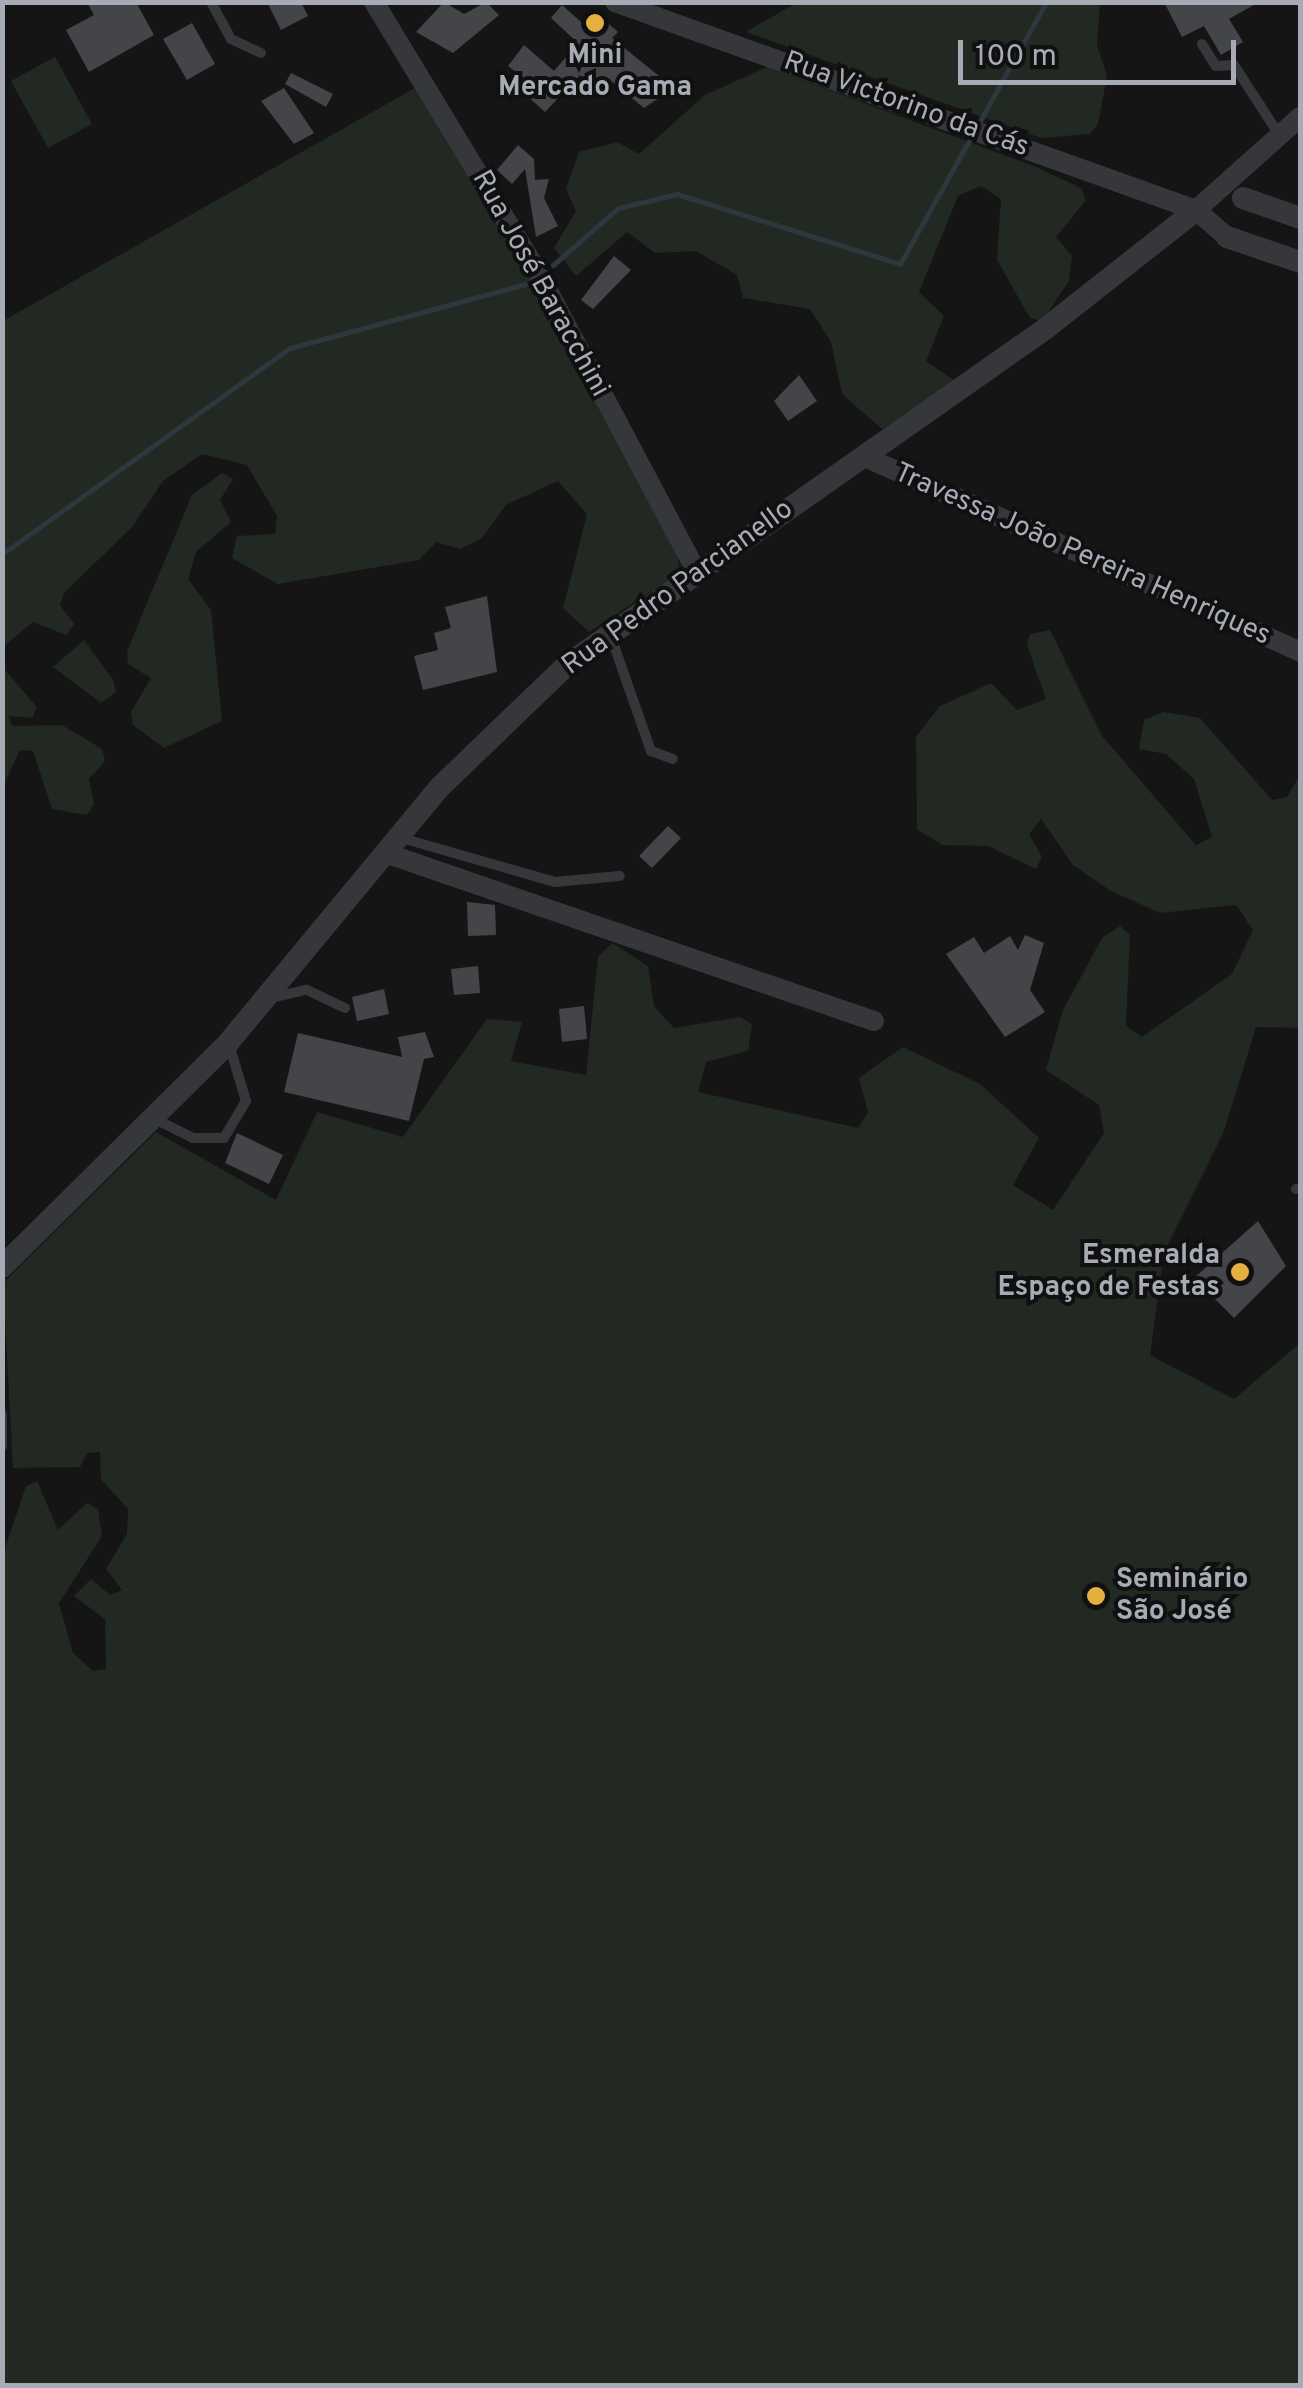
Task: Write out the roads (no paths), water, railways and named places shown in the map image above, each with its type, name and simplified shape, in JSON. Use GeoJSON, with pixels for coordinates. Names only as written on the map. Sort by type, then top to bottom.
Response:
{"type":"FeatureCollection","features":[{"type":"Feature","properties":{"kind":"street","name":"Rua José Baracchini"},"geometry":{"type":"LineString","coordinates":[[374,2],[540,276],[696,571]]}},
{"type":"Feature","properties":{"kind":"street","name":"Rua Victorino da Cás"},"geometry":{"type":"LineString","coordinates":[[615,2],[1196,210],[1227,236],[1300,262]]}},
{"type":"Feature","properties":{"kind":"street","name":"Rua Pedro Parcianello"},"geometry":{"type":"LineString","coordinates":[[2,1266],[155,1119],[228,1042],[391,845],[568,664],[696,571],[865,457],[1196,210],[1300,116]]}},
{"type":"Feature","properties":{"kind":"street"},"geometry":{"type":"LineString","coordinates":[[1196,210],[1243,198],[1300,218]]}},
{"type":"Feature","properties":{"kind":"street","name":"Travessa João Pereira Henriques"},"geometry":{"type":"LineString","coordinates":[[865,457],[1300,652]]}},
{"type":"Feature","properties":{"kind":"street"},"geometry":{"type":"LineString","coordinates":[[391,845],[874,1020]]}},
{"type":"Feature","properties":{"kind":"lane"},"geometry":{"type":"LineString","coordinates":[[211,2],[231,39],[261,53]]}},
{"type":"Feature","properties":{"kind":"lane"},"geometry":{"type":"LineString","coordinates":[[1202,44],[1216,66],[1234,65],[1278,133]]}},
{"type":"Feature","properties":{"kind":"lane"},"geometry":{"type":"LineString","coordinates":[[610,633],[652,751],[673,760]]}},
{"type":"Feature","properties":{"kind":"lane"},"geometry":{"type":"LineString","coordinates":[[391,845],[555,882],[620,876]]}},
{"type":"Feature","properties":{"kind":"lane"},"geometry":{"type":"LineString","coordinates":[[264,1000],[307,990],[345,1008]]}},
{"type":"Feature","properties":{"kind":"lane"},"geometry":{"type":"LineString","coordinates":[[155,1119],[193,1138],[224,1138],[246,1101],[228,1042]]}},
{"type":"Feature","properties":{"kind":"lane"},"geometry":{"type":"LineString","coordinates":[[2,1414],[2,1446]]}},
{"type":"Feature","properties":{"kind":"waterway"},"geometry":{"type":"LineString","coordinates":[[976,128],[1046,2]]}},
{"type":"Feature","properties":{"kind":"waterway"},"geometry":{"type":"LineString","coordinates":[[553,265],[618,208],[677,194],[900,264],[971,137]]}},
{"type":"Feature","properties":{"kind":"waterway"},"geometry":{"type":"LineString","coordinates":[[2,554],[290,348],[525,284]]}},
{"type":"Feature","properties":{"kind":"place","name":"Mini Mercado Gama"},"geometry":{"type":"Point","coordinates":[595,23]}},
{"type":"Feature","properties":{"kind":"place","name":"Esmeralda Espaço de Festas"},"geometry":{"type":"Point","coordinates":[1240,1272]}},
{"type":"Feature","properties":{"kind":"place","name":"Seminário São José"},"geometry":{"type":"Point","coordinates":[1096,1596]}}]}
